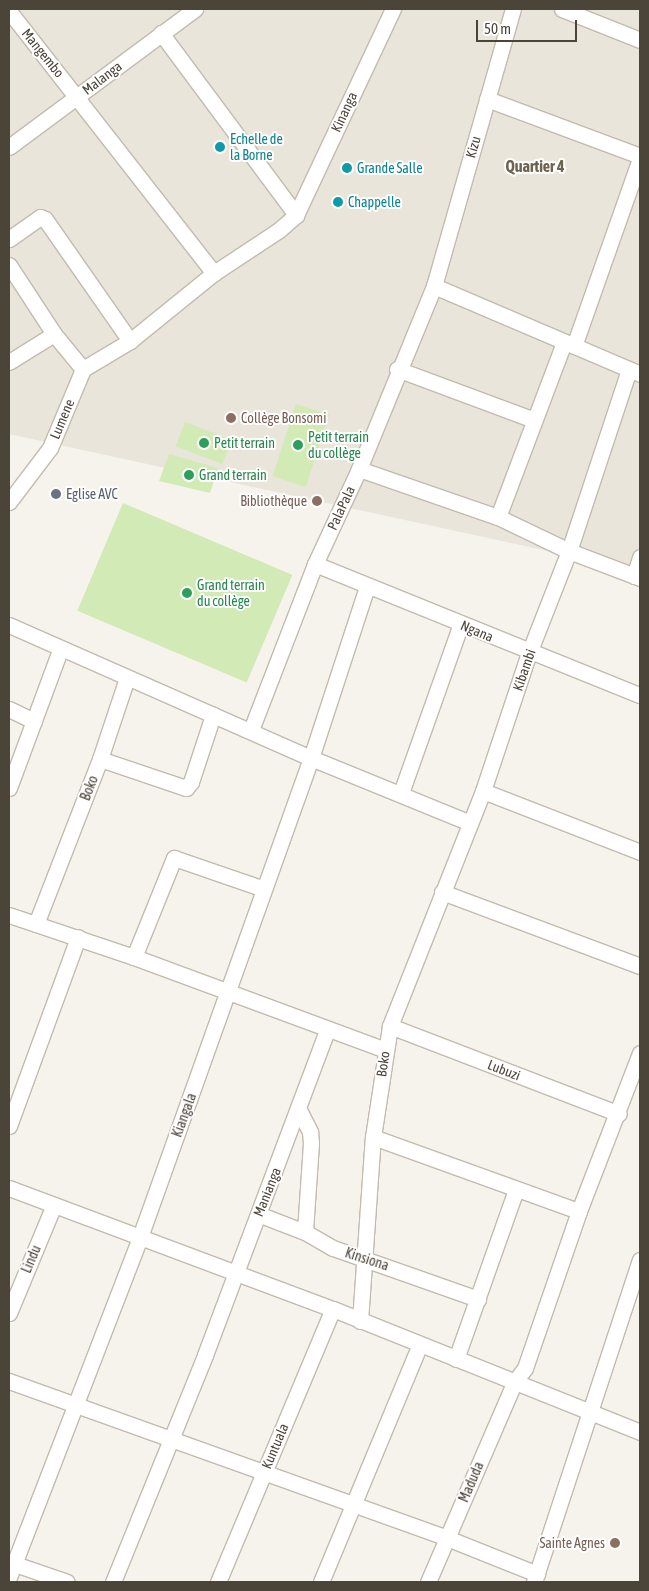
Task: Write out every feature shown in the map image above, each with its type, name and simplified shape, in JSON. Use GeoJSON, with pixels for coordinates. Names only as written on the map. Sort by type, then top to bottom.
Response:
{"type":"FeatureCollection","features":[{"type":"Feature","properties":{"kind":"street","name":"Malanga"},"geometry":{"type":"LineString","coordinates":[[9,147],[161,33],[178,14],[195,9]]}},
{"type":"Feature","properties":{"kind":"street","name":"Kinanga"},"geometry":{"type":"LineString","coordinates":[[83,369],[130,341],[214,273],[279,230],[296,215],[393,9]]}},
{"type":"Feature","properties":{"kind":"street","name":"Kizu"},"geometry":{"type":"LineString","coordinates":[[434,286],[513,9]]}},
{"type":"Feature","properties":{"kind":"street"},"geometry":{"type":"LineString","coordinates":[[562,9],[587,13],[640,40]]}},
{"type":"Feature","properties":{"kind":"street","name":"Mangembo"},"geometry":{"type":"LineString","coordinates":[[9,11],[78,96]]}},
{"type":"Feature","properties":{"kind":"street"},"geometry":{"type":"LineString","coordinates":[[161,33],[296,215]]}},
{"type":"Feature","properties":{"kind":"street"},"geometry":{"type":"LineString","coordinates":[[78,96],[214,273]]}},
{"type":"Feature","properties":{"kind":"street"},"geometry":{"type":"LineString","coordinates":[[487,99],[640,157],[569,344],[534,420],[498,517]]}},
{"type":"Feature","properties":{"kind":"street"},"geometry":{"type":"LineString","coordinates":[[9,239],[40,217],[45,219],[130,341]]}},
{"type":"Feature","properties":{"kind":"street"},"geometry":{"type":"LineString","coordinates":[[9,264],[54,334],[83,369]]}},
{"type":"Feature","properties":{"kind":"street"},"geometry":{"type":"LineString","coordinates":[[434,286],[634,372],[569,552]]}},
{"type":"Feature","properties":{"kind":"street","name":"PalaPala"},"geometry":{"type":"LineString","coordinates":[[251,730],[315,564],[359,469],[398,369],[434,286]]}},
{"type":"Feature","properties":{"kind":"street"},"geometry":{"type":"LineString","coordinates":[[9,362],[54,334]]}},
{"type":"Feature","properties":{"kind":"street","name":"Lumene"},"geometry":{"type":"LineString","coordinates":[[9,502],[39,466],[50,448],[83,369]]}},
{"type":"Feature","properties":{"kind":"street"},"geometry":{"type":"LineString","coordinates":[[398,369],[534,420]]}},
{"type":"Feature","properties":{"kind":"street"},"geometry":{"type":"LineString","coordinates":[[359,469],[498,517],[569,552],[637,577],[640,557]]}},
{"type":"Feature","properties":{"kind":"street","name":"Kibambi"},"geometry":{"type":"LineString","coordinates":[[470,823],[483,791],[529,652],[569,552]]}},
{"type":"Feature","properties":{"kind":"street","name":"Ngana"},"geometry":{"type":"LineString","coordinates":[[315,564],[367,587],[640,695]]}},
{"type":"Feature","properties":{"kind":"street"},"geometry":{"type":"LineString","coordinates":[[228,992],[311,758],[367,587]]}},
{"type":"Feature","properties":{"kind":"street"},"geometry":{"type":"LineString","coordinates":[[401,794],[461,624]]}},
{"type":"Feature","properties":{"kind":"street"},"geometry":{"type":"LineString","coordinates":[[9,625],[60,650],[251,730],[311,758],[470,823]]}},
{"type":"Feature","properties":{"kind":"street"},"geometry":{"type":"LineString","coordinates":[[9,788],[60,650]]}},
{"type":"Feature","properties":{"kind":"street","name":"Boko"},"geometry":{"type":"LineString","coordinates":[[36,924],[100,759],[127,678]]}},
{"type":"Feature","properties":{"kind":"street"},"geometry":{"type":"LineString","coordinates":[[9,710],[34,720]]}},
{"type":"Feature","properties":{"kind":"street"},"geometry":{"type":"LineString","coordinates":[[100,759],[186,788],[191,782],[213,715]]}},
{"type":"Feature","properties":{"kind":"street"},"geometry":{"type":"LineString","coordinates":[[483,791],[640,852]]}},
{"type":"Feature","properties":{"kind":"street","name":"Boko"},"geometry":{"type":"LineString","coordinates":[[360,1321],[366,1258],[373,1137],[390,1026],[470,823]]}},
{"type":"Feature","properties":{"kind":"street"},"geometry":{"type":"LineString","coordinates":[[134,958],[174,858],[264,889]]}},
{"type":"Feature","properties":{"kind":"street"},"geometry":{"type":"LineString","coordinates":[[442,892],[640,966]]}},
{"type":"Feature","properties":{"kind":"street"},"geometry":{"type":"LineString","coordinates":[[9,915],[134,958],[327,1031],[385,1050]]}},
{"type":"Feature","properties":{"kind":"street"},"geometry":{"type":"LineString","coordinates":[[9,1126],[78,938]]}},
{"type":"Feature","properties":{"kind":"street","name":"Kiangala"},"geometry":{"type":"LineString","coordinates":[[10,1568],[140,1237],[228,992]]}},
{"type":"Feature","properties":{"kind":"street","name":"Lubuzi"},"geometry":{"type":"LineString","coordinates":[[390,1026],[619,1114]]}},
{"type":"Feature","properties":{"kind":"street","name":"Manianga"},"geometry":{"type":"LineString","coordinates":[[113,1582],[172,1440],[299,1110],[327,1031]]}},
{"type":"Feature","properties":{"kind":"street","name":"Maduda"},"geometry":{"type":"LineString","coordinates":[[428,1582],[515,1381],[529,1358],[580,1211],[619,1114],[640,1053]]}},
{"type":"Feature","properties":{"kind":"street"},"geometry":{"type":"LineString","coordinates":[[299,1110],[310,1132],[305,1232]]}},
{"type":"Feature","properties":{"kind":"street"},"geometry":{"type":"LineString","coordinates":[[373,1137],[516,1190],[580,1211]]}},
{"type":"Feature","properties":{"kind":"street"},"geometry":{"type":"LineString","coordinates":[[9,1188],[333,1309],[419,1346],[515,1381],[640,1432]]}},
{"type":"Feature","properties":{"kind":"street"},"geometry":{"type":"LineString","coordinates":[[456,1359],[516,1190]]}},
{"type":"Feature","properties":{"kind":"street","name":"Lindu"},"geometry":{"type":"LineString","coordinates":[[9,1312],[54,1205]]}},
{"type":"Feature","properties":{"kind":"street","name":"Kinsiona"},"geometry":{"type":"LineString","coordinates":[[258,1214],[305,1232],[333,1248],[366,1258],[478,1299]]}},
{"type":"Feature","properties":{"kind":"street"},"geometry":{"type":"LineString","coordinates":[[9,1381],[447,1538],[536,1578],[592,1413],[640,1260]]}},
{"type":"Feature","properties":{"kind":"street","name":"Kuntuala"},"geometry":{"type":"LineString","coordinates":[[218,1582],[333,1309]]}},
{"type":"Feature","properties":{"kind":"street"},"geometry":{"type":"LineString","coordinates":[[321,1582],[419,1346]]}},
{"type":"Feature","properties":{"kind":"street"},"geometry":{"type":"LineString","coordinates":[[10,1568],[67,1582]]}},
{"type":"Feature","properties":{"kind":"shaded area"},"geometry":{"type":"Polygon","coordinates":[[[9,9],[640,9],[640,571],[9,434],[9,9]]]}},
{"type":"Feature","properties":{"kind":"green space","name":"Petit terrain du collège"},"geometry":{"type":"Polygon","coordinates":[[[296,404],[329,415],[306,487],[273,476],[296,404]]]}},
{"type":"Feature","properties":{"kind":"green space","name":"Petit terrain"},"geometry":{"type":"Polygon","coordinates":[[[185,422],[232,440],[222,464],[176,446],[185,422]]]}},
{"type":"Feature","properties":{"kind":"green space","name":"Grand terrain"},"geometry":{"type":"Polygon","coordinates":[[[169,454],[218,468],[210,493],[159,481],[169,454]]]}},
{"type":"Feature","properties":{"kind":"green space","name":"Grand terrain du collège"},"geometry":{"type":"Polygon","coordinates":[[[123,503],[292,575],[247,683],[77,611],[123,503]]]}},
{"type":"Feature","properties":{"kind":"place","name":"Echelle de la Borne"},"geometry":{"type":"Point","coordinates":[220,147]}},
{"type":"Feature","properties":{"kind":"place","name":"Grande Salle"},"geometry":{"type":"Point","coordinates":[347,168]}},
{"type":"Feature","properties":{"kind":"place","name":"Chappelle"},"geometry":{"type":"Point","coordinates":[338,202]}},
{"type":"Feature","properties":{"kind":"place","name":"Collège Bonsomi"},"geometry":{"type":"Point","coordinates":[231,418]}},
{"type":"Feature","properties":{"kind":"place","name":"Petit terrain"},"geometry":{"type":"Point","coordinates":[204,443]}},
{"type":"Feature","properties":{"kind":"place","name":"Petit terrain du collège"},"geometry":{"type":"Point","coordinates":[298,445]}},
{"type":"Feature","properties":{"kind":"place","name":"Grand terrain"},"geometry":{"type":"Point","coordinates":[189,475]}},
{"type":"Feature","properties":{"kind":"place","name":"Eglise AVC"},"geometry":{"type":"Point","coordinates":[56,494]}},
{"type":"Feature","properties":{"kind":"place","name":"Bibliothèque"},"geometry":{"type":"Point","coordinates":[317,501]}},
{"type":"Feature","properties":{"kind":"place","name":"Grand terrain du collège"},"geometry":{"type":"Point","coordinates":[187,593]}},
{"type":"Feature","properties":{"kind":"place","name":"Sainte Agnes"},"geometry":{"type":"Point","coordinates":[615,1543]}},
{"type":"Feature","properties":{"kind":"district","name":"Quartier 4"},"geometry":{"type":"Point","coordinates":[535,166]}}]}
